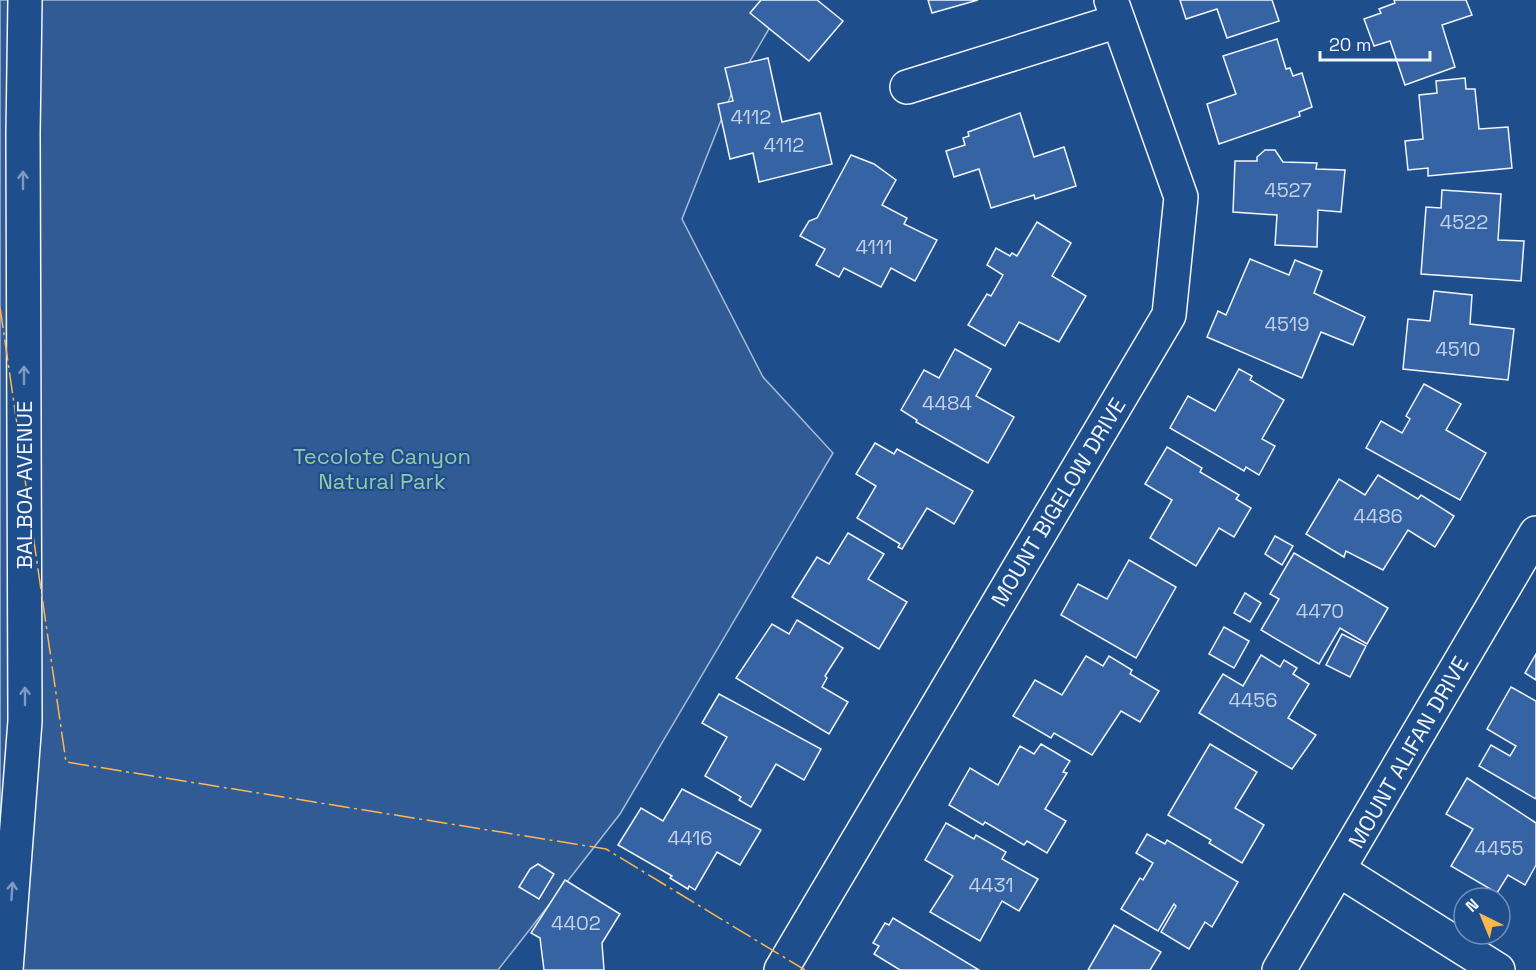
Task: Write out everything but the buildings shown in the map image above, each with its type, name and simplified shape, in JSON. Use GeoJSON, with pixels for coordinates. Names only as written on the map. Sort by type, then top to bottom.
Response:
{"type":"FeatureCollection","features":[{"type":"Feature","properties":{"kind":"street","name":"BALBOA AVENUE"},"geometry":{"type":"LineString","coordinates":[[6,970],[25,722],[23,156],[25,0]]}},
{"type":"Feature","properties":{"kind":"street"},"geometry":{"type":"LineString","coordinates":[[907,87],[1115,11]]}},
{"type":"Feature","properties":{"kind":"street","name":"MOUNT BIGELOW DRIVE"},"geometry":{"type":"LineString","coordinates":[[780,970],[1169,315],[1181,197],[1115,11]]}},
{"type":"Feature","properties":{"kind":"street","name":"MOUNT ALIFAN DRIVE"},"geometry":{"type":"LineString","coordinates":[[1280,970],[1536,533]]}},
{"type":"Feature","properties":{"kind":"street"},"geometry":{"type":"LineString","coordinates":[[1340,870],[1498,970]]}},
{"type":"Feature","properties":{"kind":"green space","name":"Tecolote Canyon Natural Park"},"geometry":{"type":"Polygon","coordinates":[[[0,0],[786,0],[733,90],[682,219],[763,377],[833,453],[620,814],[498,970],[0,970],[0,0]]]}},
{"type":"Feature","properties":{"kind":"power"},"geometry":{"type":"LineString","coordinates":[[0,307],[66,762],[606,849],[805,970]]}}]}
